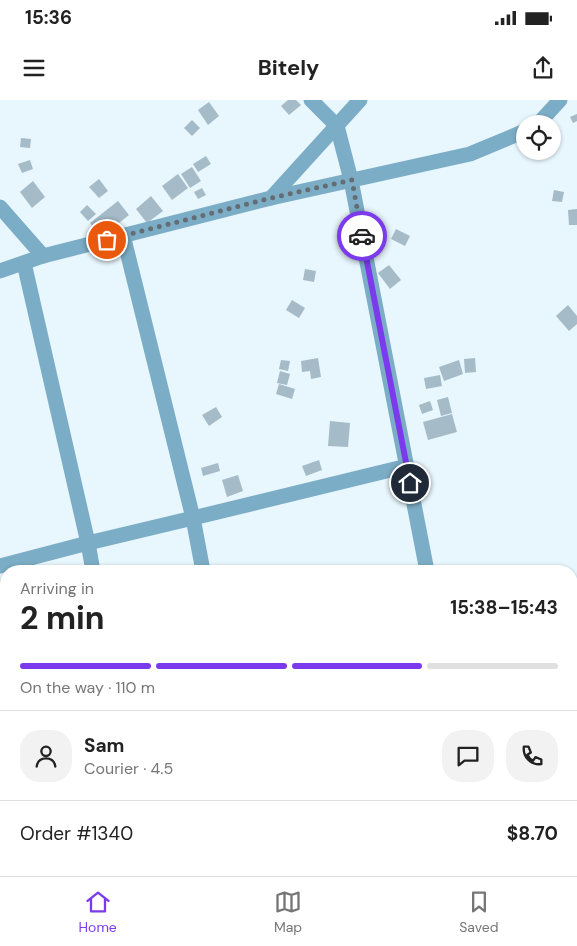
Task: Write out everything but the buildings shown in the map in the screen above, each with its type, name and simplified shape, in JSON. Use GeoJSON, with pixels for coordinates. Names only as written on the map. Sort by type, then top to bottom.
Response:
{"type":"FeatureCollection","features":[{"type":"Feature","properties":{"kind":"street"},"geometry":{"type":"LineString","coordinates":[[311,100],[336,126],[352,180],[426,565]]}},
{"type":"Feature","properties":{"kind":"street"},"geometry":{"type":"LineString","coordinates":[[271,198],[360,100]]}},
{"type":"Feature","properties":{"kind":"street"},"geometry":{"type":"LineString","coordinates":[[546,115],[560,100]]}},
{"type":"Feature","properties":{"kind":"street"},"geometry":{"type":"LineString","coordinates":[[0,271],[43,256],[271,198],[470,154],[516,135]]}},
{"type":"Feature","properties":{"kind":"street"},"geometry":{"type":"LineString","coordinates":[[0,207],[43,256]]}},
{"type":"Feature","properties":{"kind":"street"},"geometry":{"type":"LineString","coordinates":[[123,235],[193,518],[202,565]]}},
{"type":"Feature","properties":{"kind":"street"},"geometry":{"type":"LineString","coordinates":[[24,262],[92,565]]}},
{"type":"Feature","properties":{"kind":"street"},"geometry":{"type":"LineString","coordinates":[[4,565],[407,466]]}},
{"type":"Feature","properties":{"kind":"way so far"},"geometry":{"type":"LineString","coordinates":[[107,240],[271,198],[352,180],[362,236]]}},
{"type":"Feature","properties":{"kind":"route"},"geometry":{"type":"LineString","coordinates":[[362,236],[410,483]]}}]}
